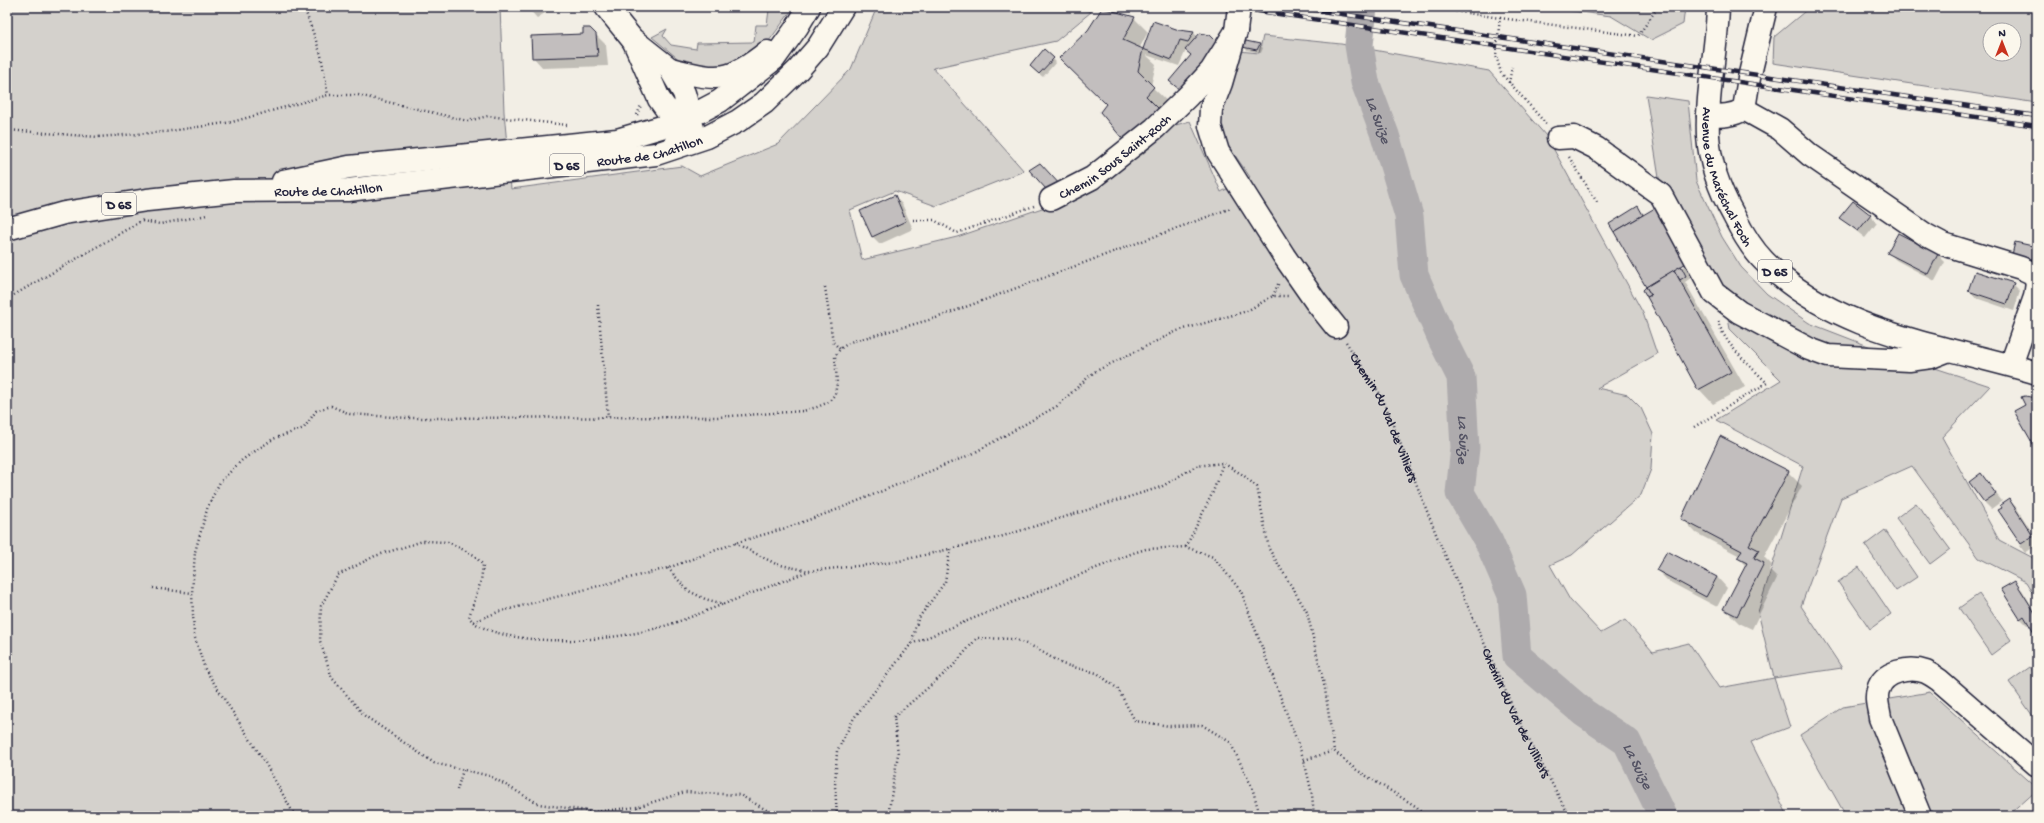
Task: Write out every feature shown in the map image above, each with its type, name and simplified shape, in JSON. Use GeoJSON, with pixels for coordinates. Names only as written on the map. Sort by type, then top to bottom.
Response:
{"type":"FeatureCollection","features":[{"type":"Feature","properties":{"kind":"main road"},"geometry":{"type":"LineString","coordinates":[[606,7],[632,39],[670,69],[686,100],[682,121],[671,150]]}},
{"type":"Feature","properties":{"kind":"main road","name":"Route de Chatillon"},"geometry":{"type":"LineString","coordinates":[[234,191],[349,167],[617,140],[682,121],[720,101],[774,59],[797,27],[809,7]]}},
{"type":"Feature","properties":{"kind":"main road","name":"Route de Chatillon"},"geometry":{"type":"LineString","coordinates":[[7,229],[64,213],[147,200],[234,191],[348,190],[656,154],[707,137],[738,121],[770,97],[798,70],[818,47],[843,7]]}},
{"type":"Feature","properties":{"kind":"main road","name":"Chemin Sous Saint-Roch"},"geometry":{"type":"LineString","coordinates":[[1051,199],[1092,178],[1155,128],[1188,96],[1211,71],[1236,31],[1239,7]]}},
{"type":"Feature","properties":{"kind":"main road","name":"Avenue du Maréchal Foch"},"geometry":{"type":"LineString","coordinates":[[1718,7],[1708,116],[1711,157],[1722,192],[1742,232],[1764,261],[1796,287],[1836,311],[1889,333],[2037,373]]}},
{"type":"Feature","properties":{"kind":"main road"},"geometry":{"type":"LineString","coordinates":[[1744,109],[1749,78],[1766,7]]}},
{"type":"Feature","properties":{"kind":"main road"},"geometry":{"type":"LineString","coordinates":[[670,69],[708,78],[727,77],[750,66],[797,27]]}},
{"type":"Feature","properties":{"kind":"main road"},"geometry":{"type":"LineString","coordinates":[[1236,31],[1221,83],[1211,109],[1210,126],[1218,152],[1302,282],[1336,327]]}},
{"type":"Feature","properties":{"kind":"main road"},"geometry":{"type":"LineString","coordinates":[[632,39],[650,101],[653,130]]}},
{"type":"Feature","properties":{"kind":"main road"},"geometry":{"type":"LineString","coordinates":[[650,101],[707,137]]}},
{"type":"Feature","properties":{"kind":"main road"},"geometry":{"type":"LineString","coordinates":[[1708,116],[1726,116],[1744,109]]}},
{"type":"Feature","properties":{"kind":"main road"},"geometry":{"type":"LineString","coordinates":[[1744,109],[1780,129],[1810,155],[1926,235],[1943,244],[2021,268],[2034,274],[2037,283],[2035,297],[2011,365]]}},
{"type":"Feature","properties":{"kind":"main road"},"geometry":{"type":"LineString","coordinates":[[1558,138],[1574,137],[1596,148],[1661,195],[1714,293],[1738,312],[1809,349],[1828,356],[1909,360],[1931,357],[1949,350]]}},
{"type":"Feature","properties":{"kind":"main road"},"geometry":{"type":"LineString","coordinates":[[1920,816],[1880,718],[1877,701],[1878,689],[1886,678],[1896,672],[1911,669],[1926,672],[1939,680],[2037,765]]}},
{"type":"Feature","properties":{"kind":"path"},"geometry":{"type":"LineString","coordinates":[[304,7],[321,55],[328,95]]}},
{"type":"Feature","properties":{"kind":"path"},"geometry":{"type":"LineString","coordinates":[[1428,7],[1638,36],[1658,7]]}},
{"type":"Feature","properties":{"kind":"path"},"geometry":{"type":"LineString","coordinates":[[1500,18],[1496,55],[1501,73],[1527,100],[1558,138],[1598,204]]}},
{"type":"Feature","properties":{"kind":"path"},"geometry":{"type":"LineString","coordinates":[[1509,83],[1512,67]]}},
{"type":"Feature","properties":{"kind":"path"},"geometry":{"type":"LineString","coordinates":[[7,130],[98,136],[164,132],[232,122],[282,106],[328,95],[358,95],[468,121],[488,116],[569,125]]}},
{"type":"Feature","properties":{"kind":"path"},"geometry":{"type":"LineString","coordinates":[[635,118],[650,101]]}},
{"type":"Feature","properties":{"kind":"path","name":"Chemin Sous Saint-Roch"},"geometry":{"type":"LineString","coordinates":[[913,220],[934,220],[957,233],[1023,211],[1051,199]]}},
{"type":"Feature","properties":{"kind":"path"},"geometry":{"type":"LineString","coordinates":[[7,299],[142,221],[147,200]]}},
{"type":"Feature","properties":{"kind":"path"},"geometry":{"type":"LineString","coordinates":[[295,816],[264,761],[205,668],[194,635],[192,593],[195,552],[208,506],[220,482],[242,460],[273,439],[304,428],[316,411],[331,406],[350,414],[407,418],[717,417],[803,411],[817,408],[829,402],[835,394],[837,383],[835,356],[840,349],[850,342],[936,318],[1227,211],[1248,200]]}},
{"type":"Feature","properties":{"kind":"path"},"geometry":{"type":"LineString","coordinates":[[825,287],[833,342],[840,349]]}},
{"type":"Feature","properties":{"kind":"path"},"geometry":{"type":"LineString","coordinates":[[1694,427],[1767,383],[1731,344],[1719,327],[1714,293]]}},
{"type":"Feature","properties":{"kind":"path"},"geometry":{"type":"LineString","coordinates":[[473,622],[498,612],[668,568],[735,543],[786,528],[836,510],[972,454],[1056,406],[1094,372],[1177,332],[1247,311],[1273,296]]}},
{"type":"Feature","properties":{"kind":"path"},"geometry":{"type":"LineString","coordinates":[[598,305],[608,417]]}},
{"type":"Feature","properties":{"kind":"path","name":"Chemin du Val de Villiers"},"geometry":{"type":"LineString","coordinates":[[1336,327],[1382,397],[1454,575],[1517,717],[1569,816]]}},
{"type":"Feature","properties":{"kind":"path"},"geometry":{"type":"LineString","coordinates":[[1186,547],[1213,492],[1223,463]]}},
{"type":"Feature","properties":{"kind":"path"},"geometry":{"type":"LineString","coordinates":[[777,816],[740,795],[685,792],[637,807],[594,812],[539,804],[490,776],[434,763],[365,716],[332,678],[320,641],[321,606],[338,575],[375,556],[423,541],[448,542],[474,555],[483,565],[481,581],[469,617],[473,622],[482,628],[504,636],[534,639],[600,639],[660,627],[809,571],[895,562],[1000,538],[1161,487],[1196,466],[1223,463],[1243,475],[1257,487],[1270,549],[1307,612],[1325,689],[1334,751],[1355,769],[1417,807],[1424,816]]}},
{"type":"Feature","properties":{"kind":"path"},"geometry":{"type":"LineString","coordinates":[[735,543],[776,564],[809,571]]}},
{"type":"Feature","properties":{"kind":"path"},"geometry":{"type":"LineString","coordinates":[[911,644],[1146,549],[1186,547],[1213,557],[1241,591],[1304,760],[1312,794],[1314,816]]}},
{"type":"Feature","properties":{"kind":"path"},"geometry":{"type":"LineString","coordinates":[[837,816],[835,786],[837,751],[854,718],[911,644],[918,619],[945,582],[950,549]]}},
{"type":"Feature","properties":{"kind":"path"},"geometry":{"type":"LineString","coordinates":[[668,568],[687,590],[706,599],[724,604]]}},
{"type":"Feature","properties":{"kind":"path"},"geometry":{"type":"LineString","coordinates":[[153,588],[192,593]]}},
{"type":"Feature","properties":{"kind":"path"},"geometry":{"type":"LineString","coordinates":[[888,816],[898,754],[894,717],[952,667],[977,638],[1014,639],[1036,648],[1062,664],[1097,673],[1118,689],[1136,721],[1170,726],[1202,725],[1230,742],[1252,787],[1260,816]]}},
{"type":"Feature","properties":{"kind":"path"},"geometry":{"type":"LineString","coordinates":[[1304,760],[1334,751]]}},
{"type":"Feature","properties":{"kind":"path"},"geometry":{"type":"LineString","coordinates":[[457,790],[463,770]]}},
{"type":"Feature","properties":{"kind":"path"},"geometry":{"type":"LineString","coordinates":[[637,807],[640,816]]}},
{"type":"Feature","properties":{"kind":"shaded area"},"geometry":{"type":"Polygon","coordinates":[[[7,7],[500,7],[504,112],[511,189],[682,166],[700,176],[778,144],[851,69],[877,7],[1078,7],[1091,12],[1056,41],[933,68],[1024,171],[936,206],[895,191],[850,210],[862,260],[957,237],[1051,205],[1165,128],[1190,121],[1221,192],[1250,177],[1225,141],[1217,124],[1239,51],[1259,53],[1263,36],[1341,44],[1489,71],[1547,137],[1643,313],[1657,354],[1597,388],[1628,395],[1641,408],[1653,434],[1651,469],[1641,495],[1572,555],[1550,565],[1570,600],[1601,633],[1625,620],[1653,652],[1689,643],[1719,688],[1774,678],[1790,727],[1751,742],[1788,816],[7,816],[7,7]]]}},
{"type":"Feature","properties":{"kind":"shaded area"},"geometry":{"type":"Polygon","coordinates":[[[724,7],[794,7],[766,45],[729,66],[704,67],[682,62],[652,37],[667,29],[663,36],[671,45],[696,49],[697,43],[754,42],[756,25],[767,25],[769,10],[724,9],[724,7]]]}},
{"type":"Feature","properties":{"kind":"shaded area"},"geometry":{"type":"Polygon","coordinates":[[[1542,7],[1685,7],[1683,24],[1651,40],[1611,16],[1542,7]]]}},
{"type":"Feature","properties":{"kind":"shaded area"},"geometry":{"type":"Polygon","coordinates":[[[1810,7],[2037,7],[2037,103],[1773,63],[1774,37],[1810,7]]]}},
{"type":"Feature","properties":{"kind":"shaded area"},"geometry":{"type":"Polygon","coordinates":[[[1646,95],[1688,101],[1696,181],[1722,237],[1741,267],[1767,294],[1809,323],[1871,347],[1990,386],[1942,437],[1999,540],[2037,560],[2037,600],[2026,582],[1979,558],[1912,466],[1841,498],[1801,606],[1842,668],[1774,678],[1758,612],[1803,466],[1716,420],[1781,380],[1730,329],[1723,291],[1659,178],[1646,95]]]}},
{"type":"Feature","properties":{"kind":"shaded area"},"geometry":{"type":"Polygon","coordinates":[[[1916,503],[1950,549],[1930,564],[1896,518],[1916,503]]]}},
{"type":"Feature","properties":{"kind":"shaded area"},"geometry":{"type":"Polygon","coordinates":[[[1885,530],[1917,577],[1896,591],[1865,545],[1885,530]]]}},
{"type":"Feature","properties":{"kind":"shaded area"},"geometry":{"type":"Polygon","coordinates":[[[1859,567],[1891,614],[1870,629],[1838,582],[1859,567]]]}},
{"type":"Feature","properties":{"kind":"shaded area"},"geometry":{"type":"Polygon","coordinates":[[[1979,594],[2011,640],[1991,655],[1959,608],[1979,594]]]}},
{"type":"Feature","properties":{"kind":"shaded area"},"geometry":{"type":"Polygon","coordinates":[[[2030,667],[2037,677],[2037,722],[2009,682],[2030,667]]]}},
{"type":"Feature","properties":{"kind":"shaded area"},"geometry":{"type":"Polygon","coordinates":[[[1930,692],[2037,788],[2037,790],[2008,816],[1846,816],[1800,735],[1843,707],[1930,692]]]}},
{"type":"Feature","properties":{"kind":"building"},"geometry":{"type":"Polygon","coordinates":[[[1102,8],[1135,17],[1123,40],[1143,49],[1138,71],[1154,87],[1146,96],[1161,111],[1126,143],[1100,112],[1106,104],[1059,58],[1088,30],[1102,8]]]}},
{"type":"Feature","properties":{"kind":"building"},"geometry":{"type":"Polygon","coordinates":[[[1153,21],[1179,30],[1194,32],[1188,42],[1180,40],[1172,60],[1143,49],[1153,21]]]}},
{"type":"Feature","properties":{"kind":"building"},"geometry":{"type":"Polygon","coordinates":[[[583,28],[590,28],[596,34],[598,56],[532,58],[531,36],[583,34],[583,28]]]}},
{"type":"Feature","properties":{"kind":"building"},"geometry":{"type":"Polygon","coordinates":[[[1200,33],[1210,35],[1221,46],[1180,90],[1169,81],[1191,55],[1185,50],[1200,33]]]}},
{"type":"Feature","properties":{"kind":"building"},"geometry":{"type":"Polygon","coordinates":[[[1246,41],[1260,44],[1257,50],[1242,47],[1246,41]]]}},
{"type":"Feature","properties":{"kind":"building"},"geometry":{"type":"Polygon","coordinates":[[[1044,49],[1054,58],[1039,74],[1030,66],[1044,49]]]}},
{"type":"Feature","properties":{"kind":"building"},"geometry":{"type":"Polygon","coordinates":[[[1040,163],[1062,187],[1046,189],[1029,170],[1040,163]]]}},
{"type":"Feature","properties":{"kind":"building"},"geometry":{"type":"Polygon","coordinates":[[[895,195],[906,221],[872,237],[860,211],[895,195]]]}},
{"type":"Feature","properties":{"kind":"building"},"geometry":{"type":"Polygon","coordinates":[[[1853,201],[1871,215],[1858,231],[1839,218],[1853,201]]]}},
{"type":"Feature","properties":{"kind":"building"},"geometry":{"type":"Polygon","coordinates":[[[1638,206],[1643,215],[1614,232],[1609,224],[1638,206]]]}},
{"type":"Feature","properties":{"kind":"building"},"geometry":{"type":"Polygon","coordinates":[[[1655,208],[1688,262],[1646,287],[1614,232],[1655,208]]]}},
{"type":"Feature","properties":{"kind":"building"},"geometry":{"type":"Polygon","coordinates":[[[1898,233],[1938,254],[1928,274],[1887,253],[1898,233]]]}},
{"type":"Feature","properties":{"kind":"building"},"geometry":{"type":"Polygon","coordinates":[[[2015,242],[2037,247],[2037,260],[2012,255],[2015,242]]]}},
{"type":"Feature","properties":{"kind":"building"},"geometry":{"type":"Polygon","coordinates":[[[1681,266],[1686,276],[1680,280],[1674,270],[1681,266]]]}},
{"type":"Feature","properties":{"kind":"building"},"geometry":{"type":"Polygon","coordinates":[[[1674,270],[1731,372],[1698,390],[1647,297],[1651,295],[1646,287],[1674,270]]]}},
{"type":"Feature","properties":{"kind":"building"},"geometry":{"type":"Polygon","coordinates":[[[1975,271],[2014,283],[2007,304],[1968,291],[1975,271]]]}},
{"type":"Feature","properties":{"kind":"building"},"geometry":{"type":"Polygon","coordinates":[[[1646,287],[1651,295],[1647,297],[1643,290],[1646,287]]]}},
{"type":"Feature","properties":{"kind":"building"},"geometry":{"type":"Polygon","coordinates":[[[2025,396],[2037,398],[2037,451],[2014,411],[2025,405],[2021,397],[2025,396]]]}},
{"type":"Feature","properties":{"kind":"building"},"geometry":{"type":"Polygon","coordinates":[[[1720,436],[1789,471],[1749,545],[1759,550],[1754,558],[1764,563],[1737,616],[1723,609],[1747,563],[1737,558],[1742,551],[1681,519],[1720,436]]]}},
{"type":"Feature","properties":{"kind":"building"},"geometry":{"type":"Polygon","coordinates":[[[2037,451],[2037,461],[2033,454],[2037,451]]]}},
{"type":"Feature","properties":{"kind":"building"},"geometry":{"type":"Polygon","coordinates":[[[1981,473],[1996,494],[1984,502],[1969,482],[1981,473]]]}},
{"type":"Feature","properties":{"kind":"building"},"geometry":{"type":"Polygon","coordinates":[[[2009,499],[2033,536],[2021,544],[1998,510],[2002,508],[2000,505],[2009,499]]]}},
{"type":"Feature","properties":{"kind":"building"},"geometry":{"type":"Polygon","coordinates":[[[1667,551],[1717,577],[1706,597],[1656,570],[1667,551]]]}},
{"type":"Feature","properties":{"kind":"building"},"geometry":{"type":"Polygon","coordinates":[[[2015,581],[2037,616],[2037,631],[2034,633],[2024,616],[2020,619],[2001,589],[2015,581]]]}},
{"type":"Feature","properties":{"kind":"waterway","name":"La Suize"},"geometry":{"type":"LineString","coordinates":[[1363,7],[1359,45],[1365,82],[1385,135],[1409,216],[1414,275],[1442,339],[1461,377],[1465,448],[1460,493],[1489,542],[1512,595],[1517,656],[1584,713],[1627,742],[1663,816]]}},
{"type":"Feature","properties":{"kind":"railway"},"geometry":{"type":"LineString","coordinates":[[1231,7],[2037,126]]}},
{"type":"Feature","properties":{"kind":"railway"},"geometry":{"type":"LineString","coordinates":[[1294,7],[2037,116]]}}]}
